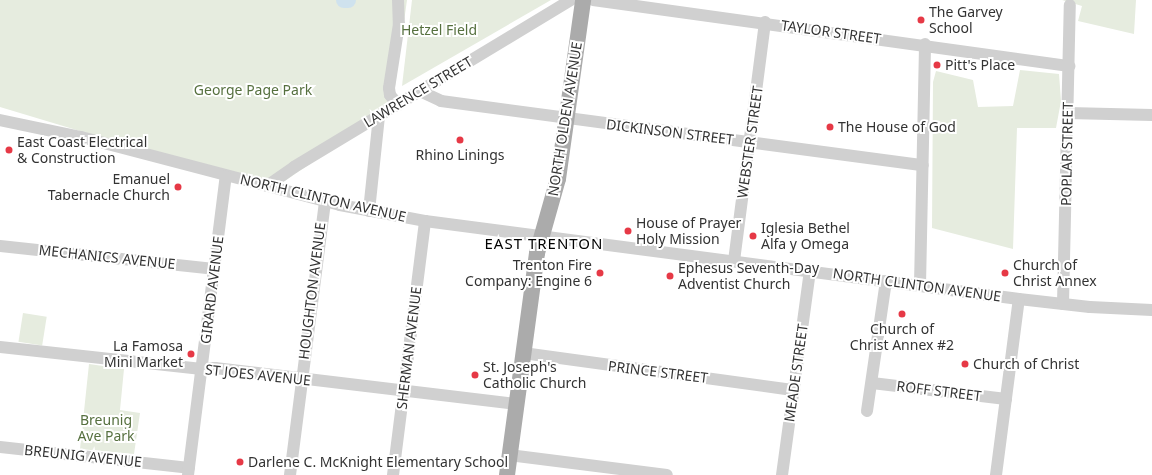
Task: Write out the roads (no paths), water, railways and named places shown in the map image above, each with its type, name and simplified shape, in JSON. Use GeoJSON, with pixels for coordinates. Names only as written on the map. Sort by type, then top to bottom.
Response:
{"type":"FeatureCollection","features":[{"type":"Feature","properties":{"kind":"main road","name":"NORTH OLDEN AVENUE"},"geometry":{"type":"LineString","coordinates":[[507,475],[537,254],[558,179],[583,0]]}},
{"type":"Feature","properties":{"kind":"street"},"geometry":{"type":"LineString","coordinates":[[398,0],[399,24],[389,88],[390,95],[398,105]]}},
{"type":"Feature","properties":{"kind":"street","name":"LAWRENCE STREET"},"geometry":{"type":"LineString","coordinates":[[267,186],[379,116],[571,0]]}},
{"type":"Feature","properties":{"kind":"street"},"geometry":{"type":"LineString","coordinates":[[583,0],[590,0]]}},
{"type":"Feature","properties":{"kind":"street","name":"TAYLOR STREET"},"geometry":{"type":"LineString","coordinates":[[593,0],[765,22],[1070,66]]}},
{"type":"Feature","properties":{"kind":"street","name":"POPLAR STREET"},"geometry":{"type":"LineString","coordinates":[[1063,304],[1070,66],[1070,5]]}},
{"type":"Feature","properties":{"kind":"street","name":"WEBSTER STREET"},"geometry":{"type":"LineString","coordinates":[[734,261],[765,22]]}},
{"type":"Feature","properties":{"kind":"street"},"geometry":{"type":"LineString","coordinates":[[920,285],[924,44]]}},
{"type":"Feature","properties":{"kind":"street","name":"DICKINSON STREET"},"geometry":{"type":"LineString","coordinates":[[420,91],[441,102],[923,165]]}},
{"type":"Feature","properties":{"kind":"street"},"geometry":{"type":"LineString","coordinates":[[1068,114],[1152,115]]}},
{"type":"Feature","properties":{"kind":"street"},"geometry":{"type":"LineString","coordinates":[[369,211],[379,116]]}},
{"type":"Feature","properties":{"kind":"street","name":"NORTH CLINTON AVENUE"},"geometry":{"type":"LineString","coordinates":[[0,120],[81,137],[324,202],[425,221],[542,235],[1019,299],[1063,304],[1152,310]]}},
{"type":"Feature","properties":{"kind":"street","name":"GIRARD AVENUE"},"geometry":{"type":"LineString","coordinates":[[189,471],[226,176]]}},
{"type":"Feature","properties":{"kind":"street","name":"HOUGHTON AVENUE"},"geometry":{"type":"LineString","coordinates":[[290,475],[324,202]]}},
{"type":"Feature","properties":{"kind":"street","name":"SHERMAN AVENUE"},"geometry":{"type":"LineString","coordinates":[[393,475],[425,221]]}},
{"type":"Feature","properties":{"kind":"street","name":"MECHANICS AVENUE"},"geometry":{"type":"LineString","coordinates":[[0,246],[214,269]]}},
{"type":"Feature","properties":{"kind":"street","name":"MEADE STREET"},"geometry":{"type":"LineString","coordinates":[[782,475],[810,271]]}},
{"type":"Feature","properties":{"kind":"street"},"geometry":{"type":"LineString","coordinates":[[867,411],[886,281]]}},
{"type":"Feature","properties":{"kind":"street"},"geometry":{"type":"LineString","coordinates":[[996,475],[1019,299]]}},
{"type":"Feature","properties":{"kind":"street","name":"ST JOES AVENUE"},"geometry":{"type":"LineString","coordinates":[[0,347],[202,369],[215,368],[516,404]]}},
{"type":"Feature","properties":{"kind":"street","name":"PRINCE STREET"},"geometry":{"type":"LineString","coordinates":[[523,353],[794,390]]}},
{"type":"Feature","properties":{"kind":"street","name":"ROFF STREET"},"geometry":{"type":"LineString","coordinates":[[872,383],[1006,400]]}},
{"type":"Feature","properties":{"kind":"street","name":"BREUNIG AVENUE"},"geometry":{"type":"LineString","coordinates":[[0,447],[189,471]]}},
{"type":"Feature","properties":{"kind":"street"},"geometry":{"type":"LineString","coordinates":[[510,455],[666,475]]}},
{"type":"Feature","properties":{"kind":"place","name":"The Garvey School"},"geometry":{"type":"Point","coordinates":[921,20]}},
{"type":"Feature","properties":{"kind":"place","name":"Pitt's Place"},"geometry":{"type":"Point","coordinates":[937,65]}},
{"type":"Feature","properties":{"kind":"place","name":"The House of God"},"geometry":{"type":"Point","coordinates":[830,127]}},
{"type":"Feature","properties":{"kind":"place","name":"Rhino Linings"},"geometry":{"type":"Point","coordinates":[460,140]}},
{"type":"Feature","properties":{"kind":"place","name":"East Coast Electrical & Construction"},"geometry":{"type":"Point","coordinates":[9,150]}},
{"type":"Feature","properties":{"kind":"place","name":"Emanuel Tabernacle Church"},"geometry":{"type":"Point","coordinates":[178,187]}},
{"type":"Feature","properties":{"kind":"place","name":"House of Prayer Holy Mission"},"geometry":{"type":"Point","coordinates":[628,231]}},
{"type":"Feature","properties":{"kind":"place","name":"Iglesia Bethel Alfa y Omega"},"geometry":{"type":"Point","coordinates":[753,236]}},
{"type":"Feature","properties":{"kind":"place","name":"Trenton Fire Company: Engine 6"},"geometry":{"type":"Point","coordinates":[600,273]}},
{"type":"Feature","properties":{"kind":"place","name":"Church of Christ Annex"},"geometry":{"type":"Point","coordinates":[1005,273]}},
{"type":"Feature","properties":{"kind":"place","name":"Ephesus Seventh-Day Adventist Church"},"geometry":{"type":"Point","coordinates":[670,276]}},
{"type":"Feature","properties":{"kind":"place","name":"Church of Christ Annex #2"},"geometry":{"type":"Point","coordinates":[902,314]}},
{"type":"Feature","properties":{"kind":"place","name":"La Famosa Mini Market"},"geometry":{"type":"Point","coordinates":[191,354]}},
{"type":"Feature","properties":{"kind":"place","name":"Church of Christ"},"geometry":{"type":"Point","coordinates":[965,364]}},
{"type":"Feature","properties":{"kind":"place","name":"St. Joseph's Catholic Church"},"geometry":{"type":"Point","coordinates":[475,375]}},
{"type":"Feature","properties":{"kind":"place","name":"Darlene C. McKnight Elementary School"},"geometry":{"type":"Point","coordinates":[240,462]}},
{"type":"Feature","properties":{"kind":"district","name":"EAST TRENTON"},"geometry":{"type":"Point","coordinates":[544,244]}},
{"type":"Feature","properties":{"kind":"park label","name":"Hetzel Field"},"geometry":{"type":"Point","coordinates":[439,30]}},
{"type":"Feature","properties":{"kind":"park label","name":"George Page Park"},"geometry":{"type":"Point","coordinates":[253,90]}},
{"type":"Feature","properties":{"kind":"park label","name":"Breunig Ave Park"},"geometry":{"type":"Point","coordinates":[106,428]}}]}
